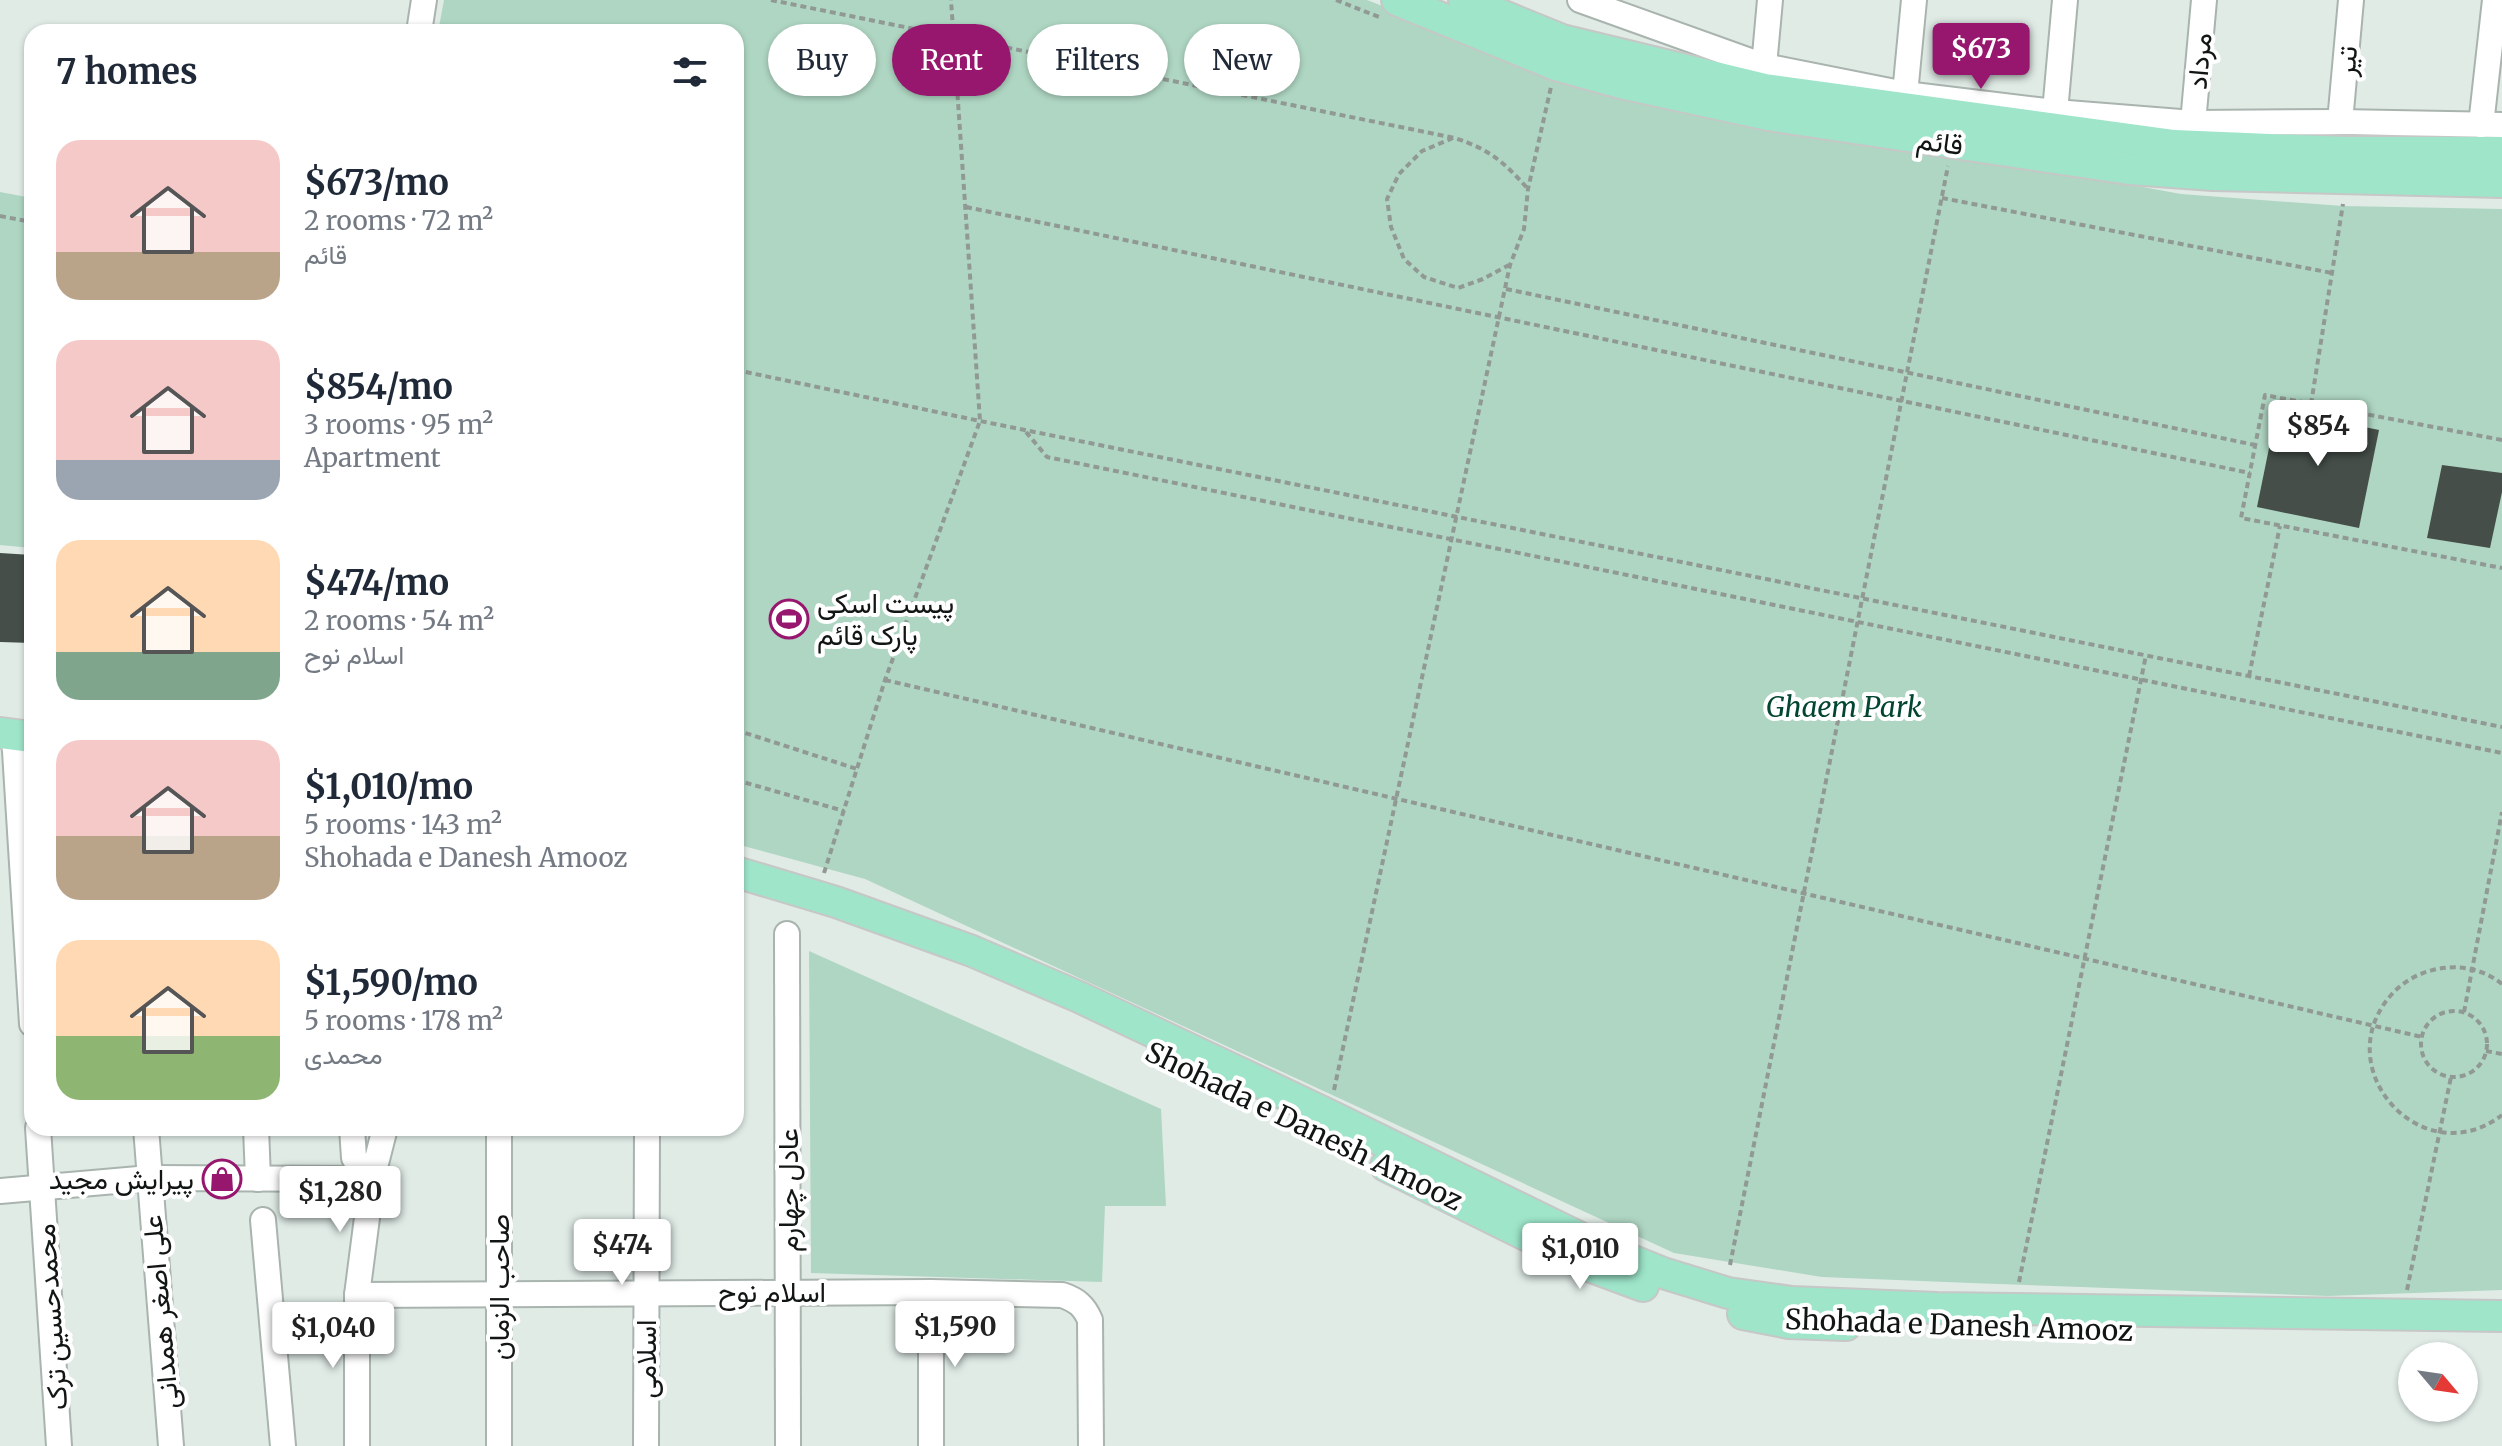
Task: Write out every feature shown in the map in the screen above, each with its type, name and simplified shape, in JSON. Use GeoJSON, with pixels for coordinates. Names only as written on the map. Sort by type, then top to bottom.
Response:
{"type":"FeatureCollection","features":[{"type":"Feature","properties":{"kind":"main road","name":"قائم"},"geometry":{"type":"LineString","coordinates":[[1397,0],[1556,65],[1621,83],[1768,115],[2129,169],[2213,175],[2502,182]]}},
{"type":"Feature","properties":{"kind":"main road","name":"قائم"},"geometry":{"type":"LineString","coordinates":[[1464,0],[1562,40],[1765,89],[2174,145],[2345,152],[2502,152]]}},
{"type":"Feature","properties":{"kind":"main road"},"geometry":{"type":"LineString","coordinates":[[744,874],[836,902],[985,957],[1079,997],[1315,1108],[1601,1248],[1663,1273],[1728,1293],[1792,1302],[1940,1308],[2502,1316]]}},
{"type":"Feature","properties":{"kind":"main road","name":"Shohada e Danesh Amooz"},"geometry":{"type":"LineString","coordinates":[[744,895],[793,909],[950,964],[1169,1058],[1589,1266],[1668,1295],[1726,1311],[1789,1323],[2502,1336]]}},
{"type":"Feature","properties":{"kind":"street"},"geometry":{"type":"LineString","coordinates":[[420,24],[424,0]]}},
{"type":"Feature","properties":{"kind":"street"},"geometry":{"type":"LineString","coordinates":[[1580,0],[1624,8],[1764,66],[1905,94],[2055,112],[2193,123],[2492,125],[2495,0]]}},
{"type":"Feature","properties":{"kind":"street"},"geometry":{"type":"LineString","coordinates":[[1764,66],[1770,0]]}},
{"type":"Feature","properties":{"kind":"street"},"geometry":{"type":"LineString","coordinates":[[1905,94],[1914,0]]}},
{"type":"Feature","properties":{"kind":"street"},"geometry":{"type":"LineString","coordinates":[[2055,112],[2065,0]]}},
{"type":"Feature","properties":{"kind":"street","name":"مرداد"},"geometry":{"type":"LineString","coordinates":[[2193,123],[2204,0]]}},
{"type":"Feature","properties":{"kind":"street","name":"تیر"},"geometry":{"type":"LineString","coordinates":[[2340,122],[2351,0]]}},
{"type":"Feature","properties":{"kind":"street"},"geometry":{"type":"LineString","coordinates":[[16,726],[24,875]]}},
{"type":"Feature","properties":{"kind":"street","name":"عادل چهارم"},"geometry":{"type":"LineString","coordinates":[[787,934],[788,1446]]}},
{"type":"Feature","properties":{"kind":"street","name":"محمدحسین ترک"},"geometry":{"type":"LineString","coordinates":[[39,1136],[59,1446]]}},
{"type":"Feature","properties":{"kind":"street","name":"علی اصغر همدانی"},"geometry":{"type":"LineString","coordinates":[[147,1136],[171,1446]]}},
{"type":"Feature","properties":{"kind":"street"},"geometry":{"type":"LineString","coordinates":[[256,1136],[258,1179]]}},
{"type":"Feature","properties":{"kind":"street"},"geometry":{"type":"LineString","coordinates":[[353,1136],[354,1158],[372,1179]]}},
{"type":"Feature","properties":{"kind":"street"},"geometry":{"type":"LineString","coordinates":[[357,1446],[357,1295],[372,1179],[383,1136]]}},
{"type":"Feature","properties":{"kind":"street","name":"صاحب الزمان"},"geometry":{"type":"LineString","coordinates":[[499,1136],[499,1446]]}},
{"type":"Feature","properties":{"kind":"street","name":"اسلامی"},"geometry":{"type":"LineString","coordinates":[[646,1446],[647,1136]]}},
{"type":"Feature","properties":{"kind":"street"},"geometry":{"type":"LineString","coordinates":[[0,1191],[150,1178],[372,1179]]}},
{"type":"Feature","properties":{"kind":"street"},"geometry":{"type":"LineString","coordinates":[[263,1220],[283,1446]]}},
{"type":"Feature","properties":{"kind":"street","name":"اسلام نوح"},"geometry":{"type":"LineString","coordinates":[[357,1295],[789,1292],[1062,1295],[1076,1300],[1086,1310],[1092,1334],[1091,1446]]}},
{"type":"Feature","properties":{"kind":"street"},"geometry":{"type":"LineString","coordinates":[[931,1292],[931,1446]]}},
{"type":"Feature","properties":{"kind":"path"},"geometry":{"type":"LineString","coordinates":[[771,0],[892,24]]}},
{"type":"Feature","properties":{"kind":"path"},"geometry":{"type":"LineString","coordinates":[[951,0],[953,24]]}},
{"type":"Feature","properties":{"kind":"path"},"geometry":{"type":"LineString","coordinates":[[1011,48],[1455,138],[1483,148],[1507,165],[1528,189]]}},
{"type":"Feature","properties":{"kind":"path"},"geometry":{"type":"LineString","coordinates":[[1334,1093],[1510,265],[1524,229],[1528,189],[1556,65]]}},
{"type":"Feature","properties":{"kind":"path"},"geometry":{"type":"LineString","coordinates":[[823,875],[885,680],[980,421],[958,96]]}},
{"type":"Feature","properties":{"kind":"path"},"geometry":{"type":"LineString","coordinates":[[1455,138],[1422,151],[1399,174],[1387,199],[1391,227],[1404,259],[1424,277],[1458,288],[1510,265]]}},
{"type":"Feature","properties":{"kind":"path"},"geometry":{"type":"LineString","coordinates":[[1730,1265],[1953,144]]}},
{"type":"Feature","properties":{"kind":"path"},"geometry":{"type":"LineString","coordinates":[[2311,404],[2348,178]]}},
{"type":"Feature","properties":{"kind":"path"},"geometry":{"type":"LineString","coordinates":[[1942,198],[2332,273]]}},
{"type":"Feature","properties":{"kind":"path"},"geometry":{"type":"LineString","coordinates":[[966,207],[2250,473]]}},
{"type":"Feature","properties":{"kind":"path"},"geometry":{"type":"LineString","coordinates":[[0,216],[24,220]]}},
{"type":"Feature","properties":{"kind":"path"},"geometry":{"type":"LineString","coordinates":[[1505,289],[2255,445]]}},
{"type":"Feature","properties":{"kind":"path"},"geometry":{"type":"LineString","coordinates":[[744,372],[2502,727]]}},
{"type":"Feature","properties":{"kind":"path"},"geometry":{"type":"LineString","coordinates":[[2502,440],[2265,395],[2241,518],[2502,568]]}},
{"type":"Feature","properties":{"kind":"path"},"geometry":{"type":"LineString","coordinates":[[1025,430],[1047,457],[2502,753]]}},
{"type":"Feature","properties":{"kind":"path"},"geometry":{"type":"LineString","coordinates":[[2249,676],[2280,525]]}},
{"type":"Feature","properties":{"kind":"path"},"geometry":{"type":"LineString","coordinates":[[2019,1282],[2146,655]]}},
{"type":"Feature","properties":{"kind":"path"},"geometry":{"type":"LineString","coordinates":[[885,680],[2422,1037]]}},
{"type":"Feature","properties":{"kind":"path"},"geometry":{"type":"LineString","coordinates":[[744,733],[857,769]]}},
{"type":"Feature","properties":{"kind":"path"},"geometry":{"type":"LineString","coordinates":[[744,782],[844,811]]}},
{"type":"Feature","properties":{"kind":"path"},"geometry":{"type":"LineString","coordinates":[[2464,1012],[2502,812]]}},
{"type":"Feature","properties":{"kind":"path"},"geometry":{"type":"LineString","coordinates":[[2502,984],[2472,968],[2447,966],[2423,972],[2401,985],[2384,1003],[2373,1026],[2370,1054],[2376,1082],[2391,1106],[2413,1123],[2440,1132],[2467,1132],[2492,1123],[2502,1115]]}},
{"type":"Feature","properties":{"kind":"path"},"geometry":{"type":"LineString","coordinates":[[2464,1012],[2480,1023],[2485,1031],[2486,1051],[2477,1067],[2461,1076],[2440,1074],[2425,1059],[2422,1037],[2426,1027],[2442,1013],[2464,1012]]}},
{"type":"Feature","properties":{"kind":"path"},"geometry":{"type":"LineString","coordinates":[[2486,1051],[2502,1054]]}},
{"type":"Feature","properties":{"kind":"path"},"geometry":{"type":"LineString","coordinates":[[2406,1293],[2451,1077]]}},
{"type":"Feature","properties":{"kind":"green space","name":"Ghaem Park"},"geometry":{"type":"Polygon","coordinates":[[[444,0],[1367,0],[1589,86],[2181,194],[2343,206],[2502,209],[2502,1290],[2328,1296],[1822,1277],[1674,1253],[865,879],[744,846],[744,24],[440,24],[444,0]]]}},
{"type":"Feature","properties":{"kind":"green space"},"geometry":{"type":"Polygon","coordinates":[[[0,192],[24,196],[24,547],[0,545],[0,192]]]}},
{"type":"Feature","properties":{"kind":"green space"},"geometry":{"type":"Polygon","coordinates":[[[809,951],[1161,1109],[1166,1206],[1105,1206],[1102,1282],[811,1273],[809,951]]]}},
{"type":"Feature","properties":{"kind":"building"},"geometry":{"type":"Polygon","coordinates":[[[2277,409],[2379,430],[2359,528],[2257,507],[2277,409]]]}},
{"type":"Feature","properties":{"kind":"building"},"geometry":{"type":"Polygon","coordinates":[[[2442,465],[2502,473],[2502,492],[2490,548],[2427,538],[2442,465]]]}},
{"type":"Feature","properties":{"kind":"building"},"geometry":{"type":"Polygon","coordinates":[[[0,553],[24,554],[24,643],[0,642],[0,553]]]}},
{"type":"Feature","properties":{"kind":"place","name":"پیست اسکی پارک قائم"},"geometry":{"type":"Point","coordinates":[789,619]}},
{"type":"Feature","properties":{"kind":"place","name":"پیرایش مجید"},"geometry":{"type":"Point","coordinates":[222,1179]}}]}
